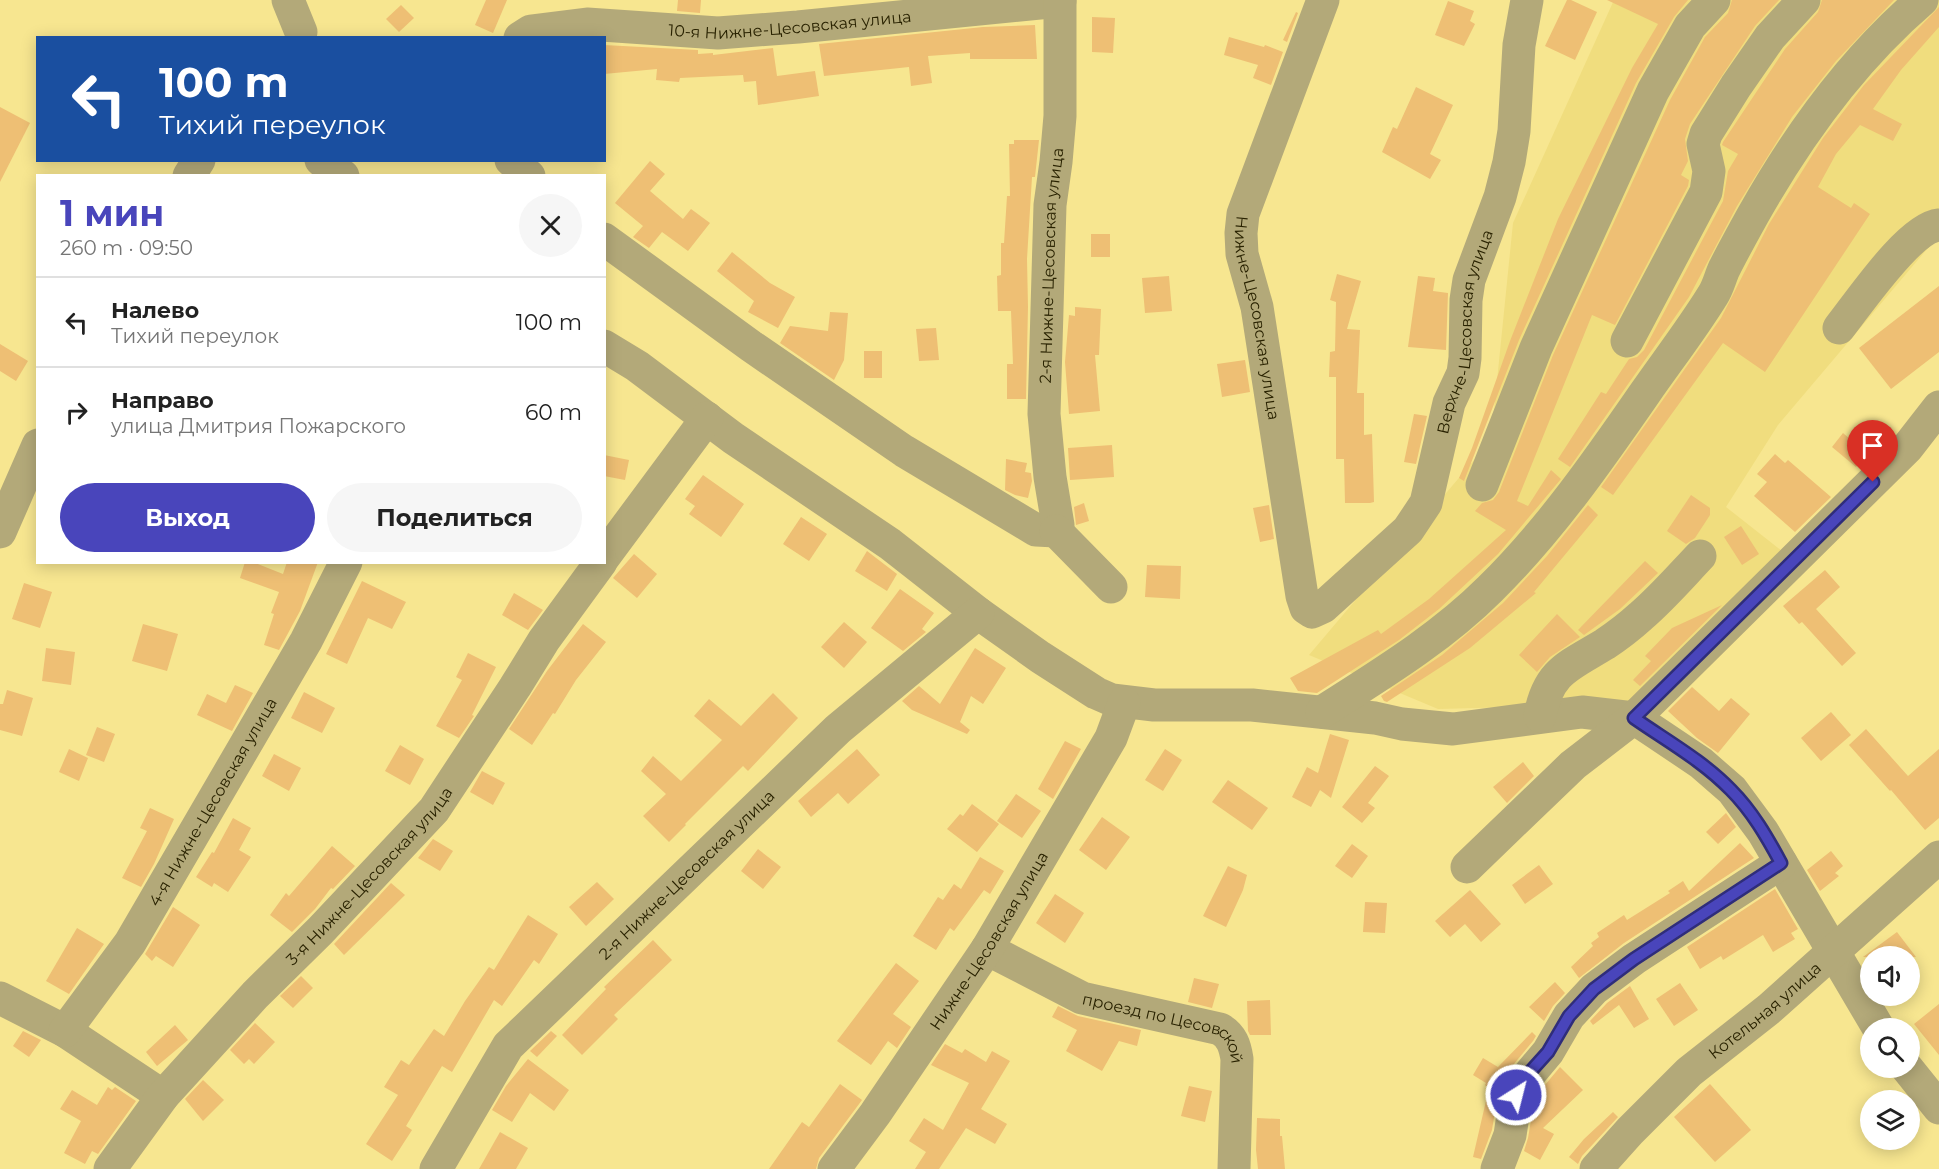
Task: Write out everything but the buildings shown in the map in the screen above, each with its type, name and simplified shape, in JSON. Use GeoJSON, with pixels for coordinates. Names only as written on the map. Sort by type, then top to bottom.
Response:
{"type":"FeatureCollection","features":[{"type":"Feature","properties":{"kind":"street"},"geometry":{"type":"LineString","coordinates":[[288,0],[306,36]]}},
{"type":"Feature","properties":{"kind":"street","name":"10-я Нижне-Цесовская улица"},"geometry":{"type":"LineString","coordinates":[[523,36],[531,31],[587,24],[718,33],[1060,0]]}},
{"type":"Feature","properties":{"kind":"street","name":"2-я Нижне-Цесовская улица"},"geometry":{"type":"LineString","coordinates":[[1056,531],[1058,525],[1050,477],[1044,414],[1050,205],[1060,116],[1060,0]]}},
{"type":"Feature","properties":{"kind":"street","name":"Нижне-Цесовская улица"},"geometry":{"type":"LineString","coordinates":[[1308,611],[1302,596],[1257,307],[1242,254],[1240,233],[1243,214],[1323,0]]}},
{"type":"Feature","properties":{"kind":"street","name":"Верхне-Цесовская улица"},"geometry":{"type":"LineString","coordinates":[[1308,611],[1320,610],[1408,530],[1426,504],[1449,403],[1463,374],[1466,358],[1466,300],[1469,280],[1500,197],[1509,162],[1514,131],[1519,45],[1527,0]]}},
{"type":"Feature","properties":{"kind":"street"},"geometry":{"type":"LineString","coordinates":[[1482,485],[1536,348],[1653,91],[1690,26],[1714,0]]}},
{"type":"Feature","properties":{"kind":"street"},"geometry":{"type":"LineString","coordinates":[[1627,341],[1706,192],[1709,171],[1703,144],[1706,134],[1770,37],[1804,0]]}},
{"type":"Feature","properties":{"kind":"street"},"geometry":{"type":"LineString","coordinates":[[1322,712],[1405,657],[1455,620],[1489,590],[1563,507],[1709,301],[1754,214],[1807,129],[1856,64],[1894,24],[1922,0]]}},
{"type":"Feature","properties":{"kind":"street"},"geometry":{"type":"LineString","coordinates":[[324,162],[341,174]]}},
{"type":"Feature","properties":{"kind":"street"},"geometry":{"type":"LineString","coordinates":[[513,162],[527,174]]}},
{"type":"Feature","properties":{"kind":"street"},"geometry":{"type":"LineString","coordinates":[[1839,328],[1903,248],[1923,230],[1939,225]]}},
{"type":"Feature","properties":{"kind":"street"},"geometry":{"type":"LineString","coordinates":[[606,240],[751,346],[904,451],[1036,530],[1056,531],[1111,587]]}},
{"type":"Feature","properties":{"kind":"street"},"geometry":{"type":"LineString","coordinates":[[606,347],[637,366],[707,418],[890,544],[978,614],[1096,693],[1112,700],[1154,705],[1252,705],[1453,729],[1582,712],[1634,718],[1701,763],[1732,790],[1757,822],[1873,1018]]}},
{"type":"Feature","properties":{"kind":"street"},"geometry":{"type":"LineString","coordinates":[[1467,867],[1573,765],[1634,718],[1907,448],[1939,407]]}},
{"type":"Feature","properties":{"kind":"street"},"geometry":{"type":"LineString","coordinates":[[606,554],[707,418]]}},
{"type":"Feature","properties":{"kind":"street"},"geometry":{"type":"LineString","coordinates":[[0,532],[36,450]]}},
{"type":"Feature","properties":{"kind":"street"},"geometry":{"type":"LineString","coordinates":[[1540,716],[1543,700],[1549,687],[1568,665],[1606,644],[1636,620],[1700,556]]}},
{"type":"Feature","properties":{"kind":"street","name":"4-я Нижне-Цесовская улица"},"geometry":{"type":"LineString","coordinates":[[66,1031],[130,943],[306,641],[345,564]]}},
{"type":"Feature","properties":{"kind":"street","name":"3-я Нижне-Цесовская улица"},"geometry":{"type":"LineString","coordinates":[[110,1169],[163,1096],[283,965],[320,931],[434,810],[548,633],[600,564]]}},
{"type":"Feature","properties":{"kind":"street","name":"2-я Нижне-Цесовская улица"},"geometry":{"type":"LineString","coordinates":[[436,1169],[508,1046],[838,729],[978,614]]}},
{"type":"Feature","properties":{"kind":"street","name":"Нижне-Цесовская улица"},"geometry":{"type":"LineString","coordinates":[[834,1169],[875,1114],[987,949],[1111,738],[1124,703]]}},
{"type":"Feature","properties":{"kind":"street","name":"Котельная улица"},"geometry":{"type":"LineString","coordinates":[[1596,1169],[1689,1072],[1769,1009],[1939,857]]}},
{"type":"Feature","properties":{"kind":"street"},"geometry":{"type":"LineString","coordinates":[[1497,1169],[1510,1135],[1517,1089],[1548,1052],[1569,1016],[1594,989],[1634,959],[1781,863]]}},
{"type":"Feature","properties":{"kind":"street","name":"проезд по Цесовской"},"geometry":{"type":"LineString","coordinates":[[987,949],[1082,998],[1220,1029],[1227,1033],[1236,1048],[1237,1059],[1234,1169]]}},
{"type":"Feature","properties":{"kind":"street"},"geometry":{"type":"LineString","coordinates":[[0,998],[66,1031],[163,1096]]}},
{"type":"Feature","properties":{"kind":"street"},"geometry":{"type":"LineString","coordinates":[[1915,1078],[1939,1108]]}},
{"type":"Feature","properties":{"kind":"shaded area"},"geometry":{"type":"Polygon","coordinates":[[[1614,0],[1939,0],[1939,235],[1778,425],[1726,507],[1782,551],[1631,704],[1438,709],[1309,655],[1491,440],[1513,223],[1614,0]]]}},
{"type":"Feature","properties":{"kind":"route"},"geometry":{"type":"LineString","coordinates":[[1516,1095],[1521,1082],[1548,1052],[1569,1016],[1594,989],[1634,959],[1781,863],[1750,812],[1732,790],[1701,763],[1634,718],[1873,482]]}}]}
